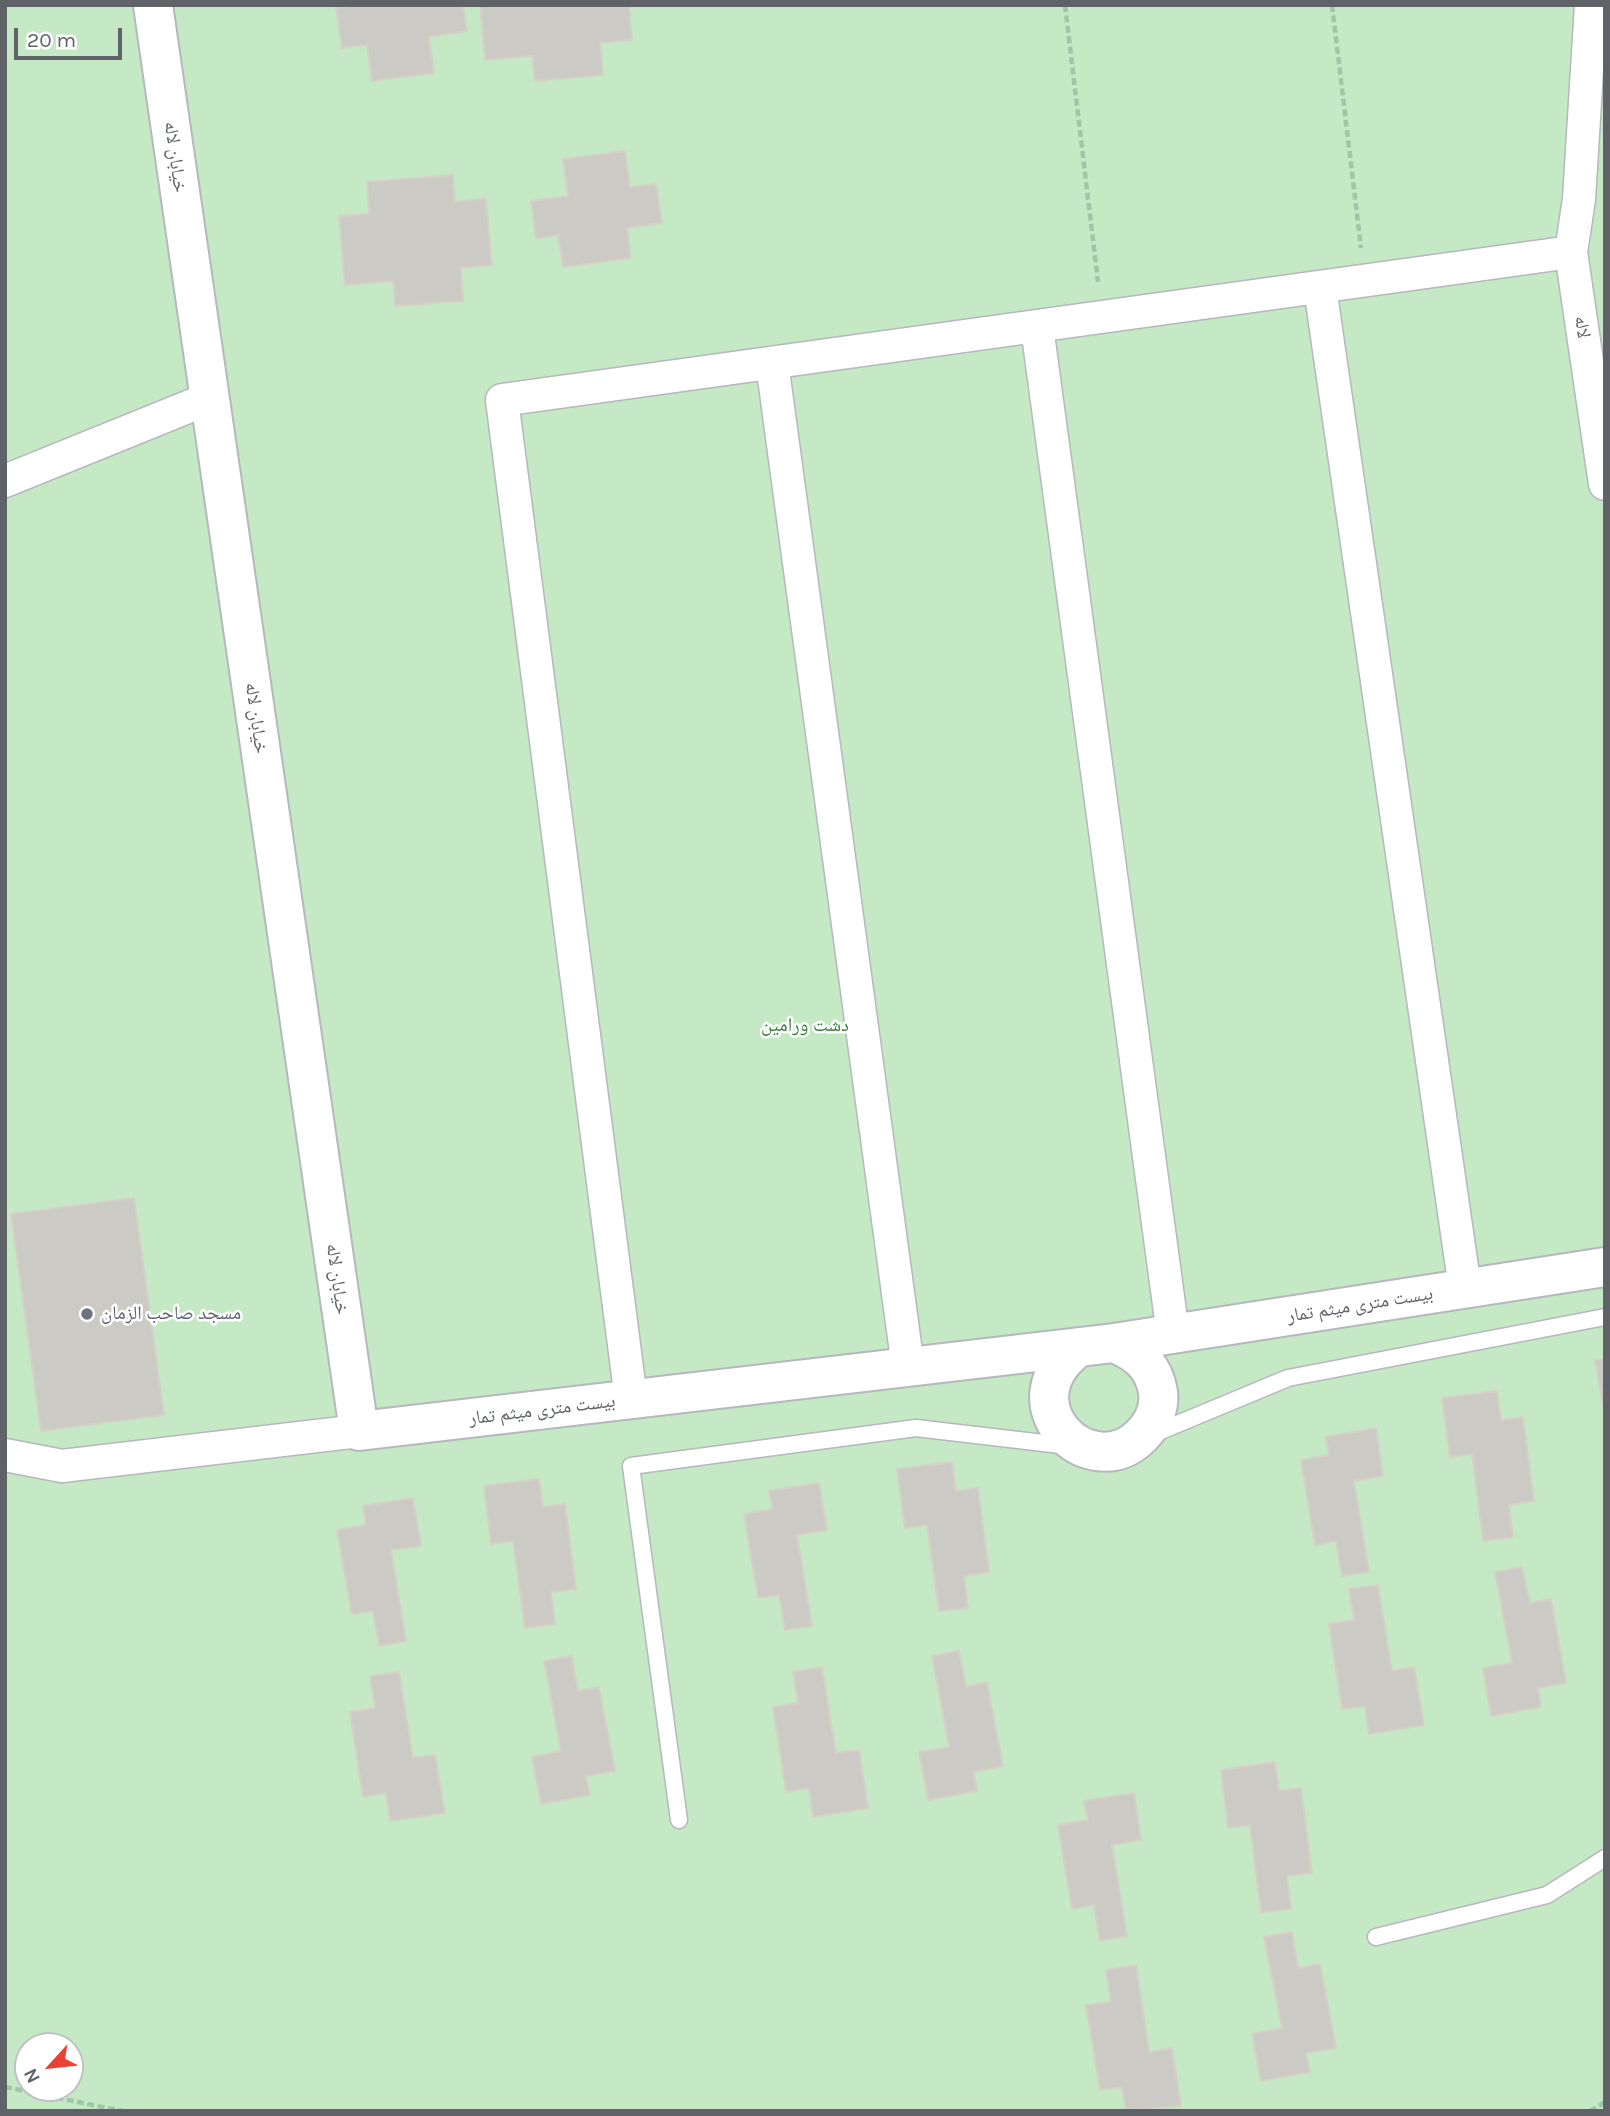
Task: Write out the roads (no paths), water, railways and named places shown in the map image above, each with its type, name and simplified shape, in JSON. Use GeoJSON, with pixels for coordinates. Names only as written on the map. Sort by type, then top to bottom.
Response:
{"type":"FeatureCollection","features":[{"type":"Feature","properties":{"kind":"street","name":"خیابان لاله"},"geometry":{"type":"LineString","coordinates":[[153,5],[359,1431]]}},
{"type":"Feature","properties":{"kind":"street","name":"لاله"},"geometry":{"type":"LineString","coordinates":[[1591,5],[1580,199],[1572,252],[1605,484]]}},
{"type":"Feature","properties":{"kind":"street"},"geometry":{"type":"LineString","coordinates":[[631,1399],[502,400],[1572,252]]}},
{"type":"Feature","properties":{"kind":"street"},"geometry":{"type":"LineString","coordinates":[[1320,288],[1465,1288]]}},
{"type":"Feature","properties":{"kind":"street"},"geometry":{"type":"LineString","coordinates":[[1037,327],[1173,1334]]}},
{"type":"Feature","properties":{"kind":"street"},"geometry":{"type":"LineString","coordinates":[[772,363],[908,1367]]}},
{"type":"Feature","properties":{"kind":"street"},"geometry":{"type":"LineString","coordinates":[[5,481],[210,398]]}},
{"type":"Feature","properties":{"kind":"street","name":"بیست متری میثم تمار"},"geometry":{"type":"LineString","coordinates":[[5,1455],[62,1466],[1096,1345],[1605,1266]]}},
{"type":"Feature","properties":{"kind":"street"},"geometry":{"type":"LineString","coordinates":[[1096,1345],[1131,1349],[1145,1361],[1154,1377],[1158,1394],[1152,1421],[1136,1441],[1119,1449],[1101,1452],[1084,1448],[1068,1438],[1056,1425],[1049,1399],[1054,1373],[1064,1358],[1096,1345]]}},
{"type":"Feature","properties":{"kind":"lane"},"geometry":{"type":"LineString","coordinates":[[1136,1441],[1288,1378],[1605,1317]]}},
{"type":"Feature","properties":{"kind":"lane"},"geometry":{"type":"LineString","coordinates":[[679,1820],[631,1466],[916,1427],[1084,1448]]}},
{"type":"Feature","properties":{"kind":"lane"},"geometry":{"type":"LineString","coordinates":[[1376,1937],[1547,1895],[1605,1858]]}},
{"type":"Feature","properties":{"kind":"place","name":"مسجد صاحب الزمان"},"geometry":{"type":"Point","coordinates":[87,1314]}},
{"type":"Feature","properties":{"kind":"park label","name":"دشت ورامین"},"geometry":{"type":"Point","coordinates":[805,1026]}}]}
